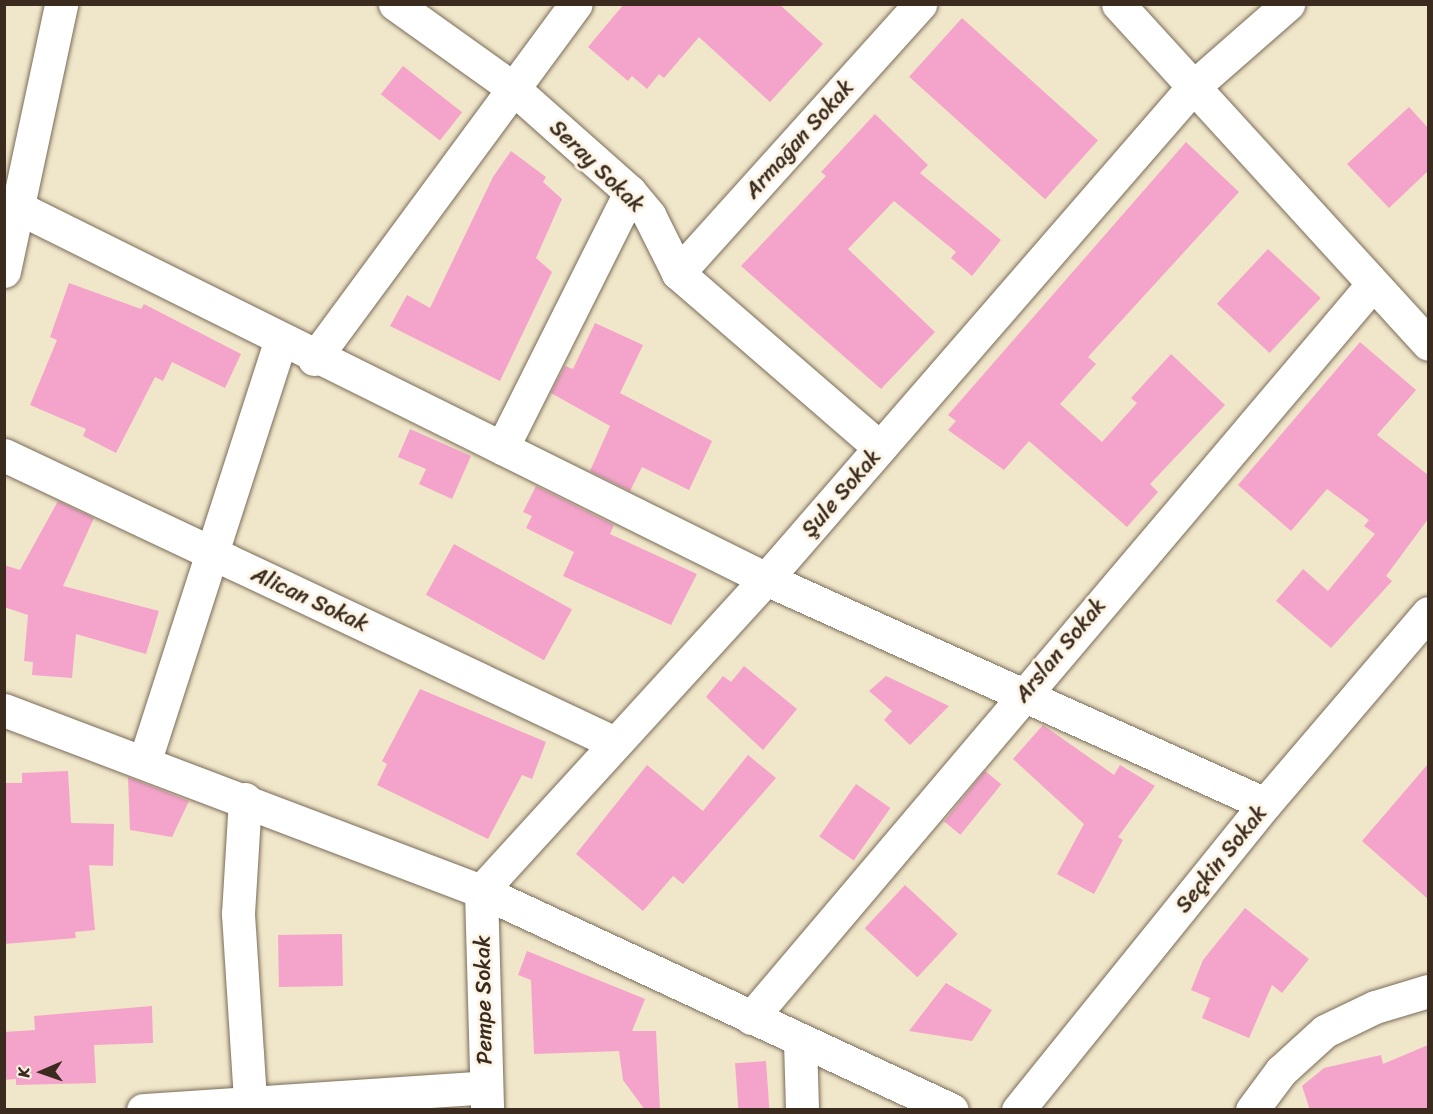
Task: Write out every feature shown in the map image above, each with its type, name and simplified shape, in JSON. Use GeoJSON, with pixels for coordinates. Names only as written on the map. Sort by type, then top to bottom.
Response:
{"type":"FeatureCollection","features":[{"type":"Feature","properties":{"kind":"street"},"geometry":{"type":"LineString","coordinates":[[4,271],[61,4]]}},
{"type":"Feature","properties":{"kind":"street","name":"Seray Sokak"},"geometry":{"type":"LineString","coordinates":[[395,4],[514,89],[630,192],[649,215],[678,273],[880,448]]}},
{"type":"Feature","properties":{"kind":"street"},"geometry":{"type":"LineString","coordinates":[[314,359],[576,4]]}},
{"type":"Feature","properties":{"kind":"street","name":"Armağan Sokak"},"geometry":{"type":"LineString","coordinates":[[678,273],[920,4]]}},
{"type":"Feature","properties":{"kind":"street"},"geometry":{"type":"LineString","coordinates":[[1118,4],[1192,88],[1428,344]]}},
{"type":"Feature","properties":{"kind":"street","name":"Şule Sokak"},"geometry":{"type":"LineString","coordinates":[[481,891],[766,579],[1192,88],[1288,4]]}},
{"type":"Feature","properties":{"kind":"street"},"geometry":{"type":"LineString","coordinates":[[502,448],[630,192]]}},
{"type":"Feature","properties":{"kind":"street"},"geometry":{"type":"LineString","coordinates":[[19,208],[314,359],[502,448],[766,579],[1021,696],[1265,804]]}},
{"type":"Feature","properties":{"kind":"street","name":"Arslan Sokak"},"geometry":{"type":"LineString","coordinates":[[751,1018],[1021,696],[1372,285]]}},
{"type":"Feature","properties":{"kind":"street"},"geometry":{"type":"LineString","coordinates":[[145,760],[280,341]]}},
{"type":"Feature","properties":{"kind":"street","name":"Alican Sokak"},"geometry":{"type":"LineString","coordinates":[[4,455],[615,743]]}},
{"type":"Feature","properties":{"kind":"street","name":"Seçkin Sokak"},"geometry":{"type":"LineString","coordinates":[[1018,1110],[1265,804],[1428,613]]}},
{"type":"Feature","properties":{"kind":"street"},"geometry":{"type":"LineString","coordinates":[[4,711],[145,760],[481,891],[951,1110]]}},
{"type":"Feature","properties":{"kind":"street"},"geometry":{"type":"LineString","coordinates":[[246,799],[238,914],[250,1102]]}},
{"type":"Feature","properties":{"kind":"street","name":"Pempe Sokak"},"geometry":{"type":"LineString","coordinates":[[481,891],[486,1098]]}},
{"type":"Feature","properties":{"kind":"street"},"geometry":{"type":"LineString","coordinates":[[1252,1110],[1281,1071],[1326,1031],[1428,991]]}},
{"type":"Feature","properties":{"kind":"street"},"geometry":{"type":"LineString","coordinates":[[800,1041],[802,1110]]}},
{"type":"Feature","properties":{"kind":"street"},"geometry":{"type":"LineString","coordinates":[[143,1110],[250,1102],[486,1098]]}},
{"type":"Feature","properties":{"kind":"building"},"geometry":{"type":"Polygon","coordinates":[[[624,4],[779,4],[823,44],[770,102],[699,37],[664,78],[659,74],[647,89],[632,76],[628,81],[588,47],[624,4]]]}},
{"type":"Feature","properties":{"kind":"building"},"geometry":{"type":"Polygon","coordinates":[[[962,18],[1098,140],[1045,199],[909,77],[962,18]]]}},
{"type":"Feature","properties":{"kind":"building"},"geometry":{"type":"Polygon","coordinates":[[[403,66],[462,112],[440,141],[381,94],[403,66]]]}},
{"type":"Feature","properties":{"kind":"building"},"geometry":{"type":"Polygon","coordinates":[[[1409,107],[1428,128],[1428,171],[1389,208],[1347,164],[1409,107]]]}},
{"type":"Feature","properties":{"kind":"building"},"geometry":{"type":"Polygon","coordinates":[[[875,114],[928,165],[920,173],[1001,240],[972,276],[951,258],[956,252],[894,201],[848,249],[935,332],[881,389],[741,266],[826,176],[821,172],[875,114]]]}},
{"type":"Feature","properties":{"kind":"building"},"geometry":{"type":"Polygon","coordinates":[[[1186,142],[1239,192],[1088,357],[1096,364],[1060,404],[1102,442],[1137,403],[1131,398],[1171,354],[1225,405],[1150,484],[1158,492],[1127,527],[1029,441],[1004,470],[948,430],[956,421],[948,415],[1186,142]]]}},
{"type":"Feature","properties":{"kind":"building"},"geometry":{"type":"Polygon","coordinates":[[[511,151],[546,177],[543,182],[562,199],[536,258],[552,272],[500,381],[390,326],[407,295],[430,308],[493,177],[511,151]]]}},
{"type":"Feature","properties":{"kind":"building"},"geometry":{"type":"Polygon","coordinates":[[[1268,249],[1321,298],[1270,353],[1217,304],[1268,249]]]}},
{"type":"Feature","properties":{"kind":"building"},"geometry":{"type":"Polygon","coordinates":[[[69,283],[141,309],[144,304],[241,354],[225,388],[172,362],[163,381],[155,377],[116,453],[83,436],[86,429],[30,405],[57,340],[50,337],[69,283]]]}},
{"type":"Feature","properties":{"kind":"building"},"geometry":{"type":"Polygon","coordinates":[[[595,323],[643,345],[620,393],[712,441],[689,490],[642,467],[630,491],[590,471],[610,426],[551,393],[565,366],[573,369],[595,323]]]}},
{"type":"Feature","properties":{"kind":"building"},"geometry":{"type":"Polygon","coordinates":[[[1360,342],[1416,390],[1377,435],[1428,475],[1428,519],[1386,576],[1392,581],[1331,648],[1276,601],[1303,569],[1328,591],[1375,534],[1364,526],[1369,520],[1327,489],[1291,531],[1238,485],[1360,342]]]}},
{"type":"Feature","properties":{"kind":"building"},"geometry":{"type":"Polygon","coordinates":[[[410,429],[471,456],[452,499],[419,484],[426,469],[398,457],[410,429]]]}},
{"type":"Feature","properties":{"kind":"building"},"geometry":{"type":"Polygon","coordinates":[[[536,486],[614,525],[610,534],[697,574],[671,625],[563,576],[574,552],[526,528],[532,516],[523,512],[536,486]]]}},
{"type":"Feature","properties":{"kind":"building"},"geometry":{"type":"Polygon","coordinates":[[[58,501],[94,518],[63,586],[159,611],[146,654],[76,634],[72,678],[32,675],[33,662],[24,661],[28,615],[4,607],[4,565],[20,570],[58,501]]]}},
{"type":"Feature","properties":{"kind":"building"},"geometry":{"type":"Polygon","coordinates":[[[454,544],[572,609],[544,660],[426,595],[454,544]]]}},
{"type":"Feature","properties":{"kind":"building"},"geometry":{"type":"Polygon","coordinates":[[[744,666],[797,709],[763,750],[706,697],[723,676],[731,682],[744,666]]]}},
{"type":"Feature","properties":{"kind":"building"},"geometry":{"type":"Polygon","coordinates":[[[886,676],[949,706],[910,745],[884,720],[892,711],[869,691],[886,676]]]}},
{"type":"Feature","properties":{"kind":"building"},"geometry":{"type":"Polygon","coordinates":[[[420,689],[546,742],[532,779],[522,775],[488,839],[377,785],[387,764],[382,761],[420,689]]]}},
{"type":"Feature","properties":{"kind":"building"},"geometry":{"type":"Polygon","coordinates":[[[1043,725],[1114,775],[1120,765],[1155,786],[1118,837],[1123,840],[1094,894],[1057,874],[1084,824],[1013,759],[1043,725]]]}},
{"type":"Feature","properties":{"kind":"building"},"geometry":{"type":"Polygon","coordinates":[[[748,755],[776,778],[683,884],[673,876],[643,911],[576,854],[647,765],[703,811],[748,755]]]}},
{"type":"Feature","properties":{"kind":"building"},"geometry":{"type":"Polygon","coordinates":[[[1428,764],[1428,899],[1362,841],[1428,764]]]}},
{"type":"Feature","properties":{"kind":"building"},"geometry":{"type":"Polygon","coordinates":[[[68,771],[71,823],[114,824],[113,866],[89,865],[95,930],[75,932],[76,938],[4,944],[4,783],[22,783],[22,773],[68,771]]]}},
{"type":"Feature","properties":{"kind":"building"},"geometry":{"type":"Polygon","coordinates":[[[985,771],[1001,784],[960,835],[944,822],[985,771]]]}},
{"type":"Feature","properties":{"kind":"building"},"geometry":{"type":"Polygon","coordinates":[[[128,777],[189,801],[172,837],[130,830],[128,777]]]}},
{"type":"Feature","properties":{"kind":"building"},"geometry":{"type":"Polygon","coordinates":[[[856,784],[890,808],[854,861],[819,836],[856,784]]]}},
{"type":"Feature","properties":{"kind":"building"},"geometry":{"type":"Polygon","coordinates":[[[905,885],[958,934],[917,977],[865,928],[905,885]]]}},
{"type":"Feature","properties":{"kind":"building"},"geometry":{"type":"Polygon","coordinates":[[[1245,908],[1309,959],[1282,993],[1272,985],[1249,1038],[1202,1018],[1210,998],[1191,990],[1203,960],[1245,908]]]}},
{"type":"Feature","properties":{"kind":"building"},"geometry":{"type":"Polygon","coordinates":[[[342,934],[343,986],[279,987],[278,935],[342,934]]]}},
{"type":"Feature","properties":{"kind":"building"},"geometry":{"type":"Polygon","coordinates":[[[527,951],[645,999],[632,1031],[656,1031],[660,1110],[645,1110],[623,1080],[619,1051],[534,1054],[531,980],[518,975],[527,951]]]}},
{"type":"Feature","properties":{"kind":"building"},"geometry":{"type":"Polygon","coordinates":[[[946,983],[992,1010],[972,1041],[909,1031],[946,983]]]}},
{"type":"Feature","properties":{"kind":"building"},"geometry":{"type":"Polygon","coordinates":[[[152,1006],[153,1043],[94,1045],[96,1083],[16,1085],[16,1079],[4,1080],[4,1032],[35,1030],[34,1016],[152,1006]]]}},
{"type":"Feature","properties":{"kind":"building"},"geometry":{"type":"Polygon","coordinates":[[[1428,1045],[1428,1110],[1310,1110],[1302,1086],[1324,1068],[1381,1055],[1383,1064],[1428,1045]]]}},
{"type":"Feature","properties":{"kind":"building"},"geometry":{"type":"Polygon","coordinates":[[[766,1061],[769,1110],[738,1110],[735,1063],[766,1061]]]}}]}
